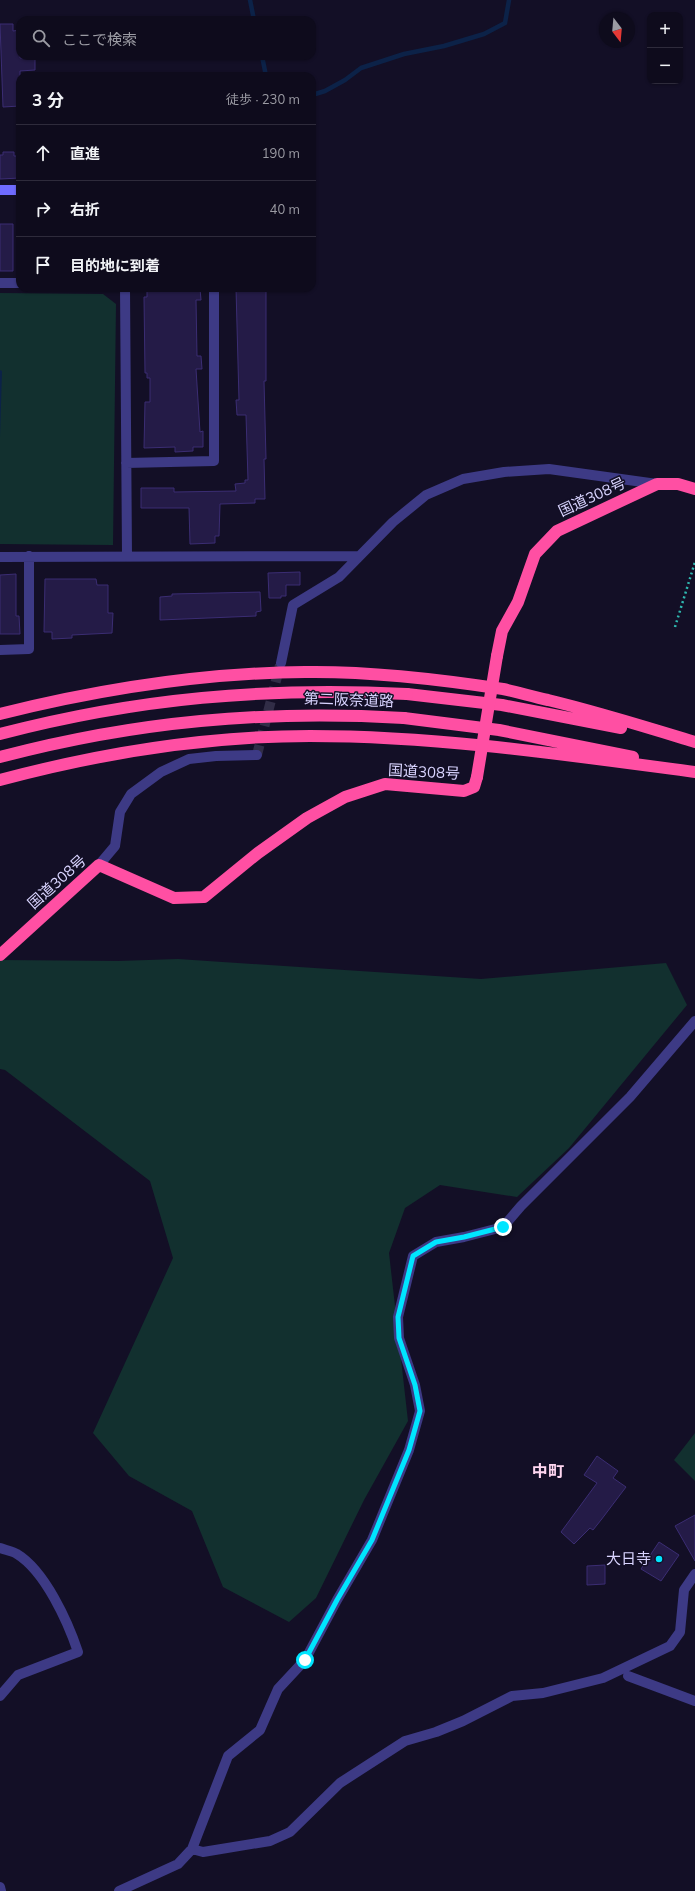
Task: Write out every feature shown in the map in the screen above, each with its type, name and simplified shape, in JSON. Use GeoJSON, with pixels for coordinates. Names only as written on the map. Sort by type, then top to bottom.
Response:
{"type":"FeatureCollection","features":[{"type":"Feature","properties":{"kind":"highway","name":"国道308号"},"geometry":{"type":"LineString","coordinates":[[0,955],[99,865],[174,898],[204,897],[258,853],[307,818],[345,797],[385,784],[464,791],[474,787],[502,631],[518,602],[535,554],[557,531],[657,484],[678,484],[695,489]]}},
{"type":"Feature","properties":{"kind":"highway"},"geometry":{"type":"LineString","coordinates":[[0,714],[109,690],[209,677],[307,672],[356,673],[406,676],[505,690],[583,708],[695,743]]}},
{"type":"Feature","properties":{"kind":"highway","name":"第二阪奈道路"},"geometry":{"type":"LineString","coordinates":[[0,734],[113,708],[212,696],[308,691],[407,694],[502,705],[600,723],[695,743]]}},
{"type":"Feature","properties":{"kind":"highway","name":"第二阪奈道路"},"geometry":{"type":"LineString","coordinates":[[0,757],[65,741],[118,731],[214,719],[306,715],[404,718],[499,730],[595,748],[695,772]]}},
{"type":"Feature","properties":{"kind":"highway"},"geometry":{"type":"LineString","coordinates":[[0,780],[122,752],[212,741],[309,736],[400,739],[508,747],[695,772]]}},
{"type":"Feature","properties":{"kind":"street"},"geometry":{"type":"LineString","coordinates":[[0,190],[16,190]]}},
{"type":"Feature","properties":{"kind":"street"},"geometry":{"type":"LineString","coordinates":[[0,283],[16,283]]}},
{"type":"Feature","properties":{"kind":"street"},"geometry":{"type":"LineString","coordinates":[[125,292],[127,556]]}},
{"type":"Feature","properties":{"kind":"street"},"geometry":{"type":"LineString","coordinates":[[126,463],[214,461],[214,292]]}},
{"type":"Feature","properties":{"kind":"street"},"geometry":{"type":"LineString","coordinates":[[281,663],[293,605],[339,577],[393,522],[426,495],[463,479],[504,472],[548,468],[657,484]]}},
{"type":"Feature","properties":{"kind":"street"},"geometry":{"type":"LineString","coordinates":[[0,650],[29,649],[29,556]]}},
{"type":"Feature","properties":{"kind":"street"},"geometry":{"type":"LineString","coordinates":[[0,557],[358,556]]}},
{"type":"Feature","properties":{"kind":"street"},"geometry":{"type":"LineString","coordinates":[[99,865],[115,846],[120,812],[131,794],[161,772],[189,759],[257,754]]}},
{"type":"Feature","properties":{"kind":"street"},"geometry":{"type":"LineString","coordinates":[[119,1891],[178,1864],[192,1849],[228,1756],[260,1730],[278,1689],[305,1660],[337,1600],[372,1540],[409,1450],[420,1411],[415,1385],[399,1338],[398,1317],[413,1256],[436,1242],[464,1237],[503,1227],[521,1206],[630,1096],[695,1021]]}},
{"type":"Feature","properties":{"kind":"street"},"geometry":{"type":"LineString","coordinates":[[0,1548],[17,1554],[52,1593],[71,1633],[78,1652],[18,1675],[0,1696]]}},
{"type":"Feature","properties":{"kind":"street"},"geometry":{"type":"LineString","coordinates":[[192,1849],[203,1852],[270,1841],[290,1832],[340,1783],[405,1741],[436,1732],[512,1696],[543,1693],[603,1678],[670,1646],[680,1632],[684,1590],[695,1574]]}},
{"type":"Feature","properties":{"kind":"street"},"geometry":{"type":"LineString","coordinates":[[628,1676],[695,1701]]}},
{"type":"Feature","properties":{"kind":"street"},"geometry":{"type":"LineString","coordinates":[[0,1887],[2,1891]]}},
{"type":"Feature","properties":{"kind":"path"},"geometry":{"type":"LineString","coordinates":[[675,627],[695,562]]}},
{"type":"Feature","properties":{"kind":"green space"},"geometry":{"type":"Polygon","coordinates":[[[0,293],[103,294],[116,304],[113,545],[0,544],[0,293]]]}},
{"type":"Feature","properties":{"kind":"green space"},"geometry":{"type":"Polygon","coordinates":[[[178,959],[481,979],[666,963],[687,1005],[569,1148],[517,1197],[440,1185],[405,1208],[389,1253],[408,1421],[364,1500],[316,1598],[289,1622],[223,1587],[192,1511],[129,1476],[93,1433],[173,1258],[150,1181],[5,1070],[0,1069],[0,960],[118,961],[178,959]]]}},
{"type":"Feature","properties":{"kind":"green space"},"geometry":{"type":"Polygon","coordinates":[[[695,1433],[695,1481],[674,1460],[695,1433]]]}},
{"type":"Feature","properties":{"kind":"water"},"geometry":{"type":"Polygon","coordinates":[[[0,370],[2,371],[0,438],[0,370]]]}},
{"type":"Feature","properties":{"kind":"building"},"geometry":{"type":"Polygon","coordinates":[[[0,24],[13,24],[13,31],[16,31],[16,60],[35,60],[35,70],[16,72],[16,106],[3,107],[0,24]]]}},
{"type":"Feature","properties":{"kind":"building"},"geometry":{"type":"Polygon","coordinates":[[[3,152],[14,152],[14,156],[16,156],[16,178],[0,179],[0,155],[3,155],[3,152]]]}},
{"type":"Feature","properties":{"kind":"building"},"geometry":{"type":"Polygon","coordinates":[[[0,224],[13,224],[13,271],[0,271],[0,224]]]}},
{"type":"Feature","properties":{"kind":"building"},"geometry":{"type":"Polygon","coordinates":[[[147,292],[200,292],[201,300],[196,300],[197,356],[201,356],[202,369],[196,369],[200,432],[203,431],[203,447],[193,447],[193,451],[175,452],[175,447],[144,448],[145,402],[150,402],[150,378],[147,378],[147,373],[145,373],[144,297],[147,297],[147,292]]]}},
{"type":"Feature","properties":{"kind":"building"},"geometry":{"type":"Polygon","coordinates":[[[236,292],[266,292],[266,381],[264,381],[266,459],[264,459],[265,499],[255,499],[255,503],[220,504],[219,536],[215,536],[215,543],[190,544],[189,508],[141,508],[141,488],[174,488],[174,492],[236,491],[235,484],[245,483],[245,480],[248,480],[246,415],[237,415],[236,400],[239,400],[236,292]]]}},
{"type":"Feature","properties":{"kind":"building"},"geometry":{"type":"Polygon","coordinates":[[[300,572],[300,585],[286,585],[286,596],[281,596],[281,598],[269,598],[268,573],[300,572]]]}},
{"type":"Feature","properties":{"kind":"building"},"geometry":{"type":"Polygon","coordinates":[[[16,574],[16,616],[19,616],[20,634],[0,634],[0,575],[16,574]]]}},
{"type":"Feature","properties":{"kind":"building"},"geometry":{"type":"Polygon","coordinates":[[[45,579],[96,579],[97,585],[108,585],[108,613],[113,613],[112,633],[72,635],[72,638],[52,639],[52,632],[44,632],[45,579]]]}},
{"type":"Feature","properties":{"kind":"building"},"geometry":{"type":"Polygon","coordinates":[[[260,592],[261,611],[256,612],[256,616],[160,620],[160,597],[172,596],[172,594],[260,592]]]}},
{"type":"Feature","properties":{"kind":"building"},"geometry":{"type":"Polygon","coordinates":[[[597,1456],[618,1471],[613,1478],[626,1487],[593,1530],[590,1528],[574,1544],[561,1532],[597,1483],[584,1475],[597,1456]]]}},
{"type":"Feature","properties":{"kind":"building"},"geometry":{"type":"Polygon","coordinates":[[[695,1515],[695,1561],[675,1526],[695,1515]]]}},
{"type":"Feature","properties":{"kind":"building"},"geometry":{"type":"Polygon","coordinates":[[[659,1542],[679,1555],[661,1581],[641,1569],[659,1542]]]}},
{"type":"Feature","properties":{"kind":"building"},"geometry":{"type":"Polygon","coordinates":[[[605,1565],[605,1584],[587,1585],[587,1566],[605,1565]]]}},
{"type":"Feature","properties":{"kind":"waterway"},"geometry":{"type":"LineString","coordinates":[[250,0],[253,16]]}},
{"type":"Feature","properties":{"kind":"waterway"},"geometry":{"type":"LineString","coordinates":[[316,94],[325,91],[345,80],[361,68],[404,54],[444,46],[484,34],[505,23],[509,0]]}},
{"type":"Feature","properties":{"kind":"waterway"},"geometry":{"type":"LineString","coordinates":[[263,60],[265,72]]}},
{"type":"Feature","properties":{"kind":"tunnel"},"geometry":{"type":"LineString","coordinates":[[257,755],[280,665]]}},
{"type":"Feature","properties":{"kind":"place","name":"大日寺"},"geometry":{"type":"Point","coordinates":[659,1559]}},
{"type":"Feature","properties":{"kind":"district","name":"中町"},"geometry":{"type":"Point","coordinates":[548,1471]}},
{"type":"Feature","properties":{"kind":"route"},"geometry":{"type":"LineString","coordinates":[[305,1660],[337,1600],[372,1540],[409,1450],[420,1411],[415,1385],[399,1338],[398,1317],[413,1256],[436,1242],[464,1237],[503,1227]]}}]}
